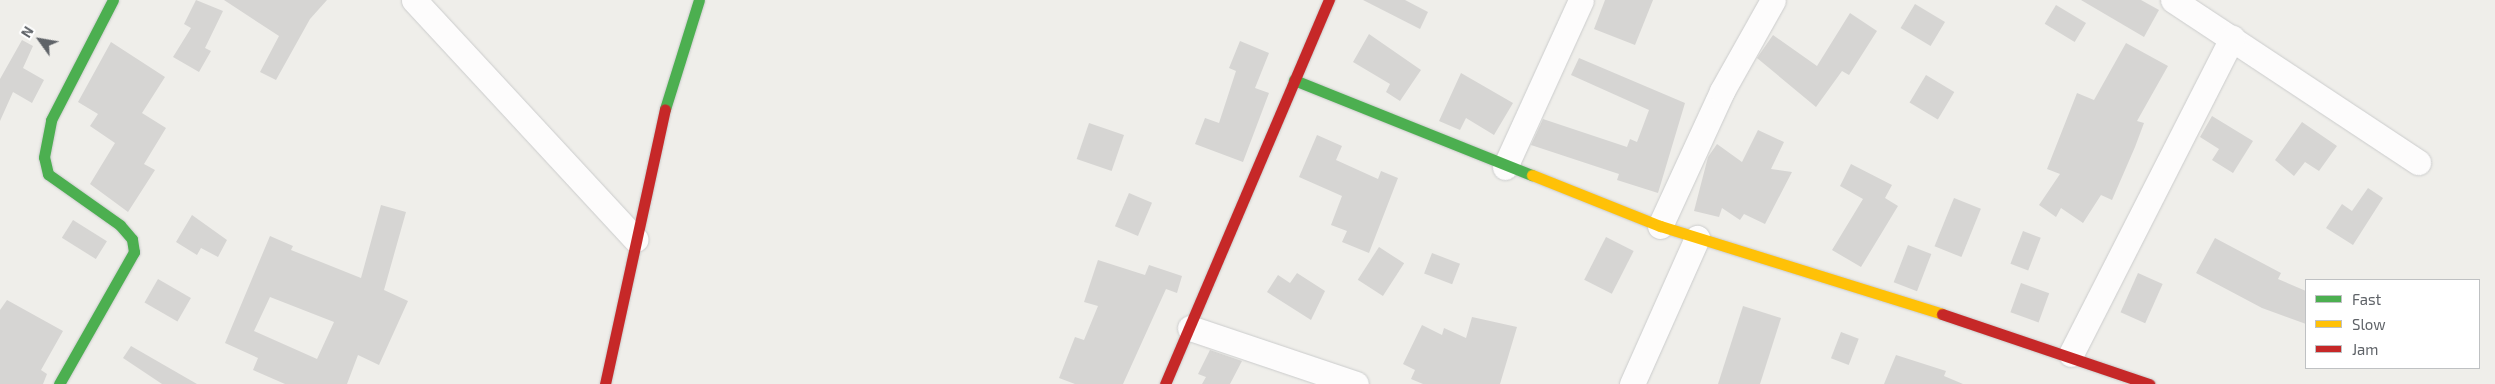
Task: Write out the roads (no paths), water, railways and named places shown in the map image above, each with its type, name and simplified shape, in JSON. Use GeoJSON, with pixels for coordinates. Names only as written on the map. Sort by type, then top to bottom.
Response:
{"type":"FeatureCollection","features":[{"type":"Feature","properties":{"kind":"street"},"geometry":{"type":"LineString","coordinates":[[59,384],[134,252],[132,239],[120,225],[48,174],[44,157],[51,120],[113,0]]}},
{"type":"Feature","properties":{"kind":"street"},"geometry":{"type":"LineString","coordinates":[[414,0],[636,238]]}},
{"type":"Feature","properties":{"kind":"street"},"geometry":{"type":"LineString","coordinates":[[606,384],[660,123],[698,0]]}},
{"type":"Feature","properties":{"kind":"street"},"geometry":{"type":"LineString","coordinates":[[1165,384],[1328,0]]}},
{"type":"Feature","properties":{"kind":"street"},"geometry":{"type":"LineString","coordinates":[[1505,167],[1581,0]]}},
{"type":"Feature","properties":{"kind":"street"},"geometry":{"type":"LineString","coordinates":[[1660,226],[1722,91],[1773,0]]}},
{"type":"Feature","properties":{"kind":"street"},"geometry":{"type":"LineString","coordinates":[[2173,0],[2418,162]]}},
{"type":"Feature","properties":{"kind":"street"},"geometry":{"type":"LineString","coordinates":[[2071,354],[2232,38]]}},
{"type":"Feature","properties":{"kind":"street"},"geometry":{"type":"LineString","coordinates":[[1294,80],[1505,167],[1660,226],[2071,354],[2149,384]]}},
{"type":"Feature","properties":{"kind":"street"},"geometry":{"type":"LineString","coordinates":[[1632,384],[1697,238]]}},
{"type":"Feature","properties":{"kind":"street"},"geometry":{"type":"LineString","coordinates":[[1190,328],[1356,384]]}}]}
